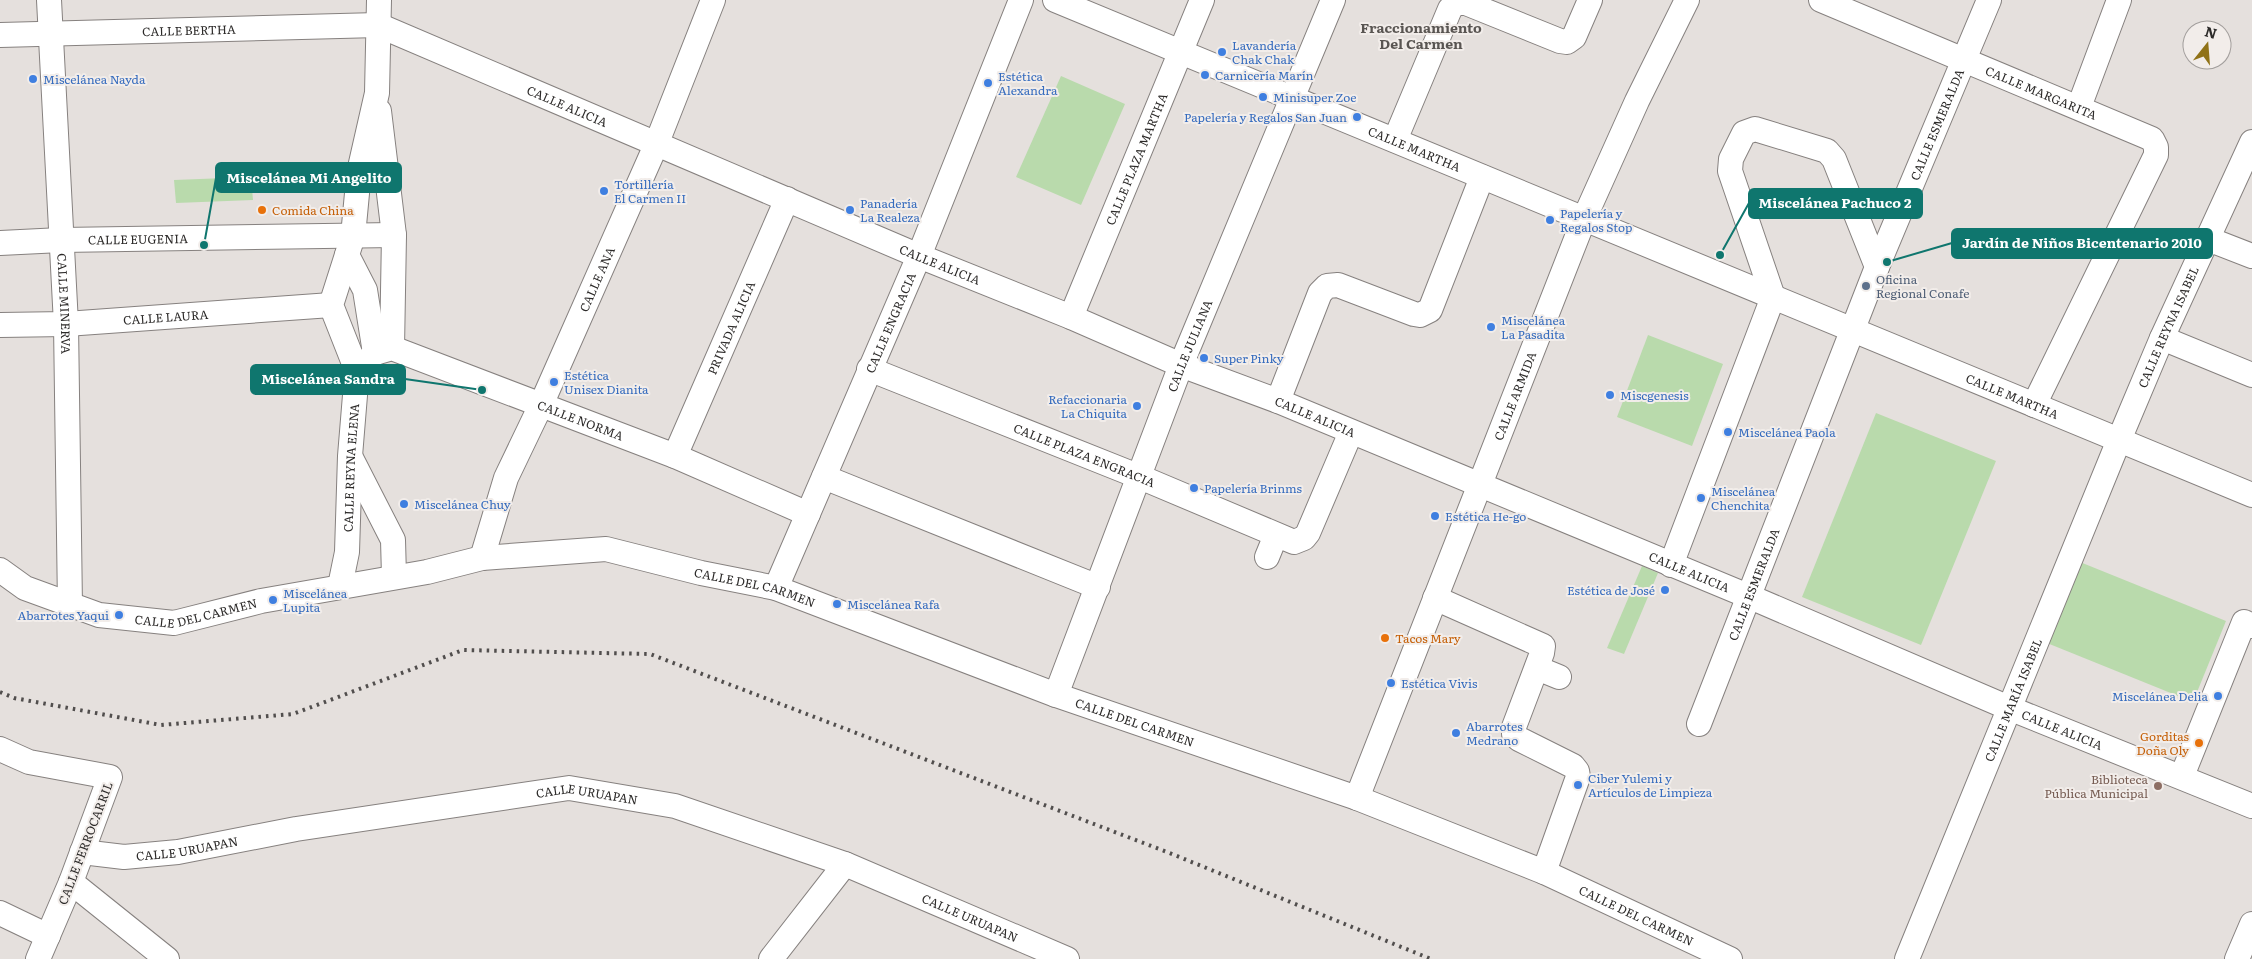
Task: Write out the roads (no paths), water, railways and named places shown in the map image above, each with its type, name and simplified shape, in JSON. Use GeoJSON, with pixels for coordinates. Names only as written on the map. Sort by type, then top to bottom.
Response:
{"type":"FeatureCollection","features":[{"type":"Feature","properties":{"kind":"street","name":"CALLE MINERVA"},"geometry":{"type":"LineString","coordinates":[[49,0],[66,324],[70,606]]}},
{"type":"Feature","properties":{"kind":"street"},"geometry":{"type":"LineString","coordinates":[[357,370],[383,350],[394,235],[377,93],[379,0]]}},
{"type":"Feature","properties":{"kind":"street","name":"CALLE ANA"},"geometry":{"type":"LineString","coordinates":[[482,558],[506,478],[541,405],[656,145],[713,0]]}},
{"type":"Feature","properties":{"kind":"street","name":"CALLE ENGRACIA"},"geometry":{"type":"LineString","coordinates":[[776,588],[919,256],[1022,0]]}},
{"type":"Feature","properties":{"kind":"street","name":"CALLE MARTHA"},"geometry":{"type":"LineString","coordinates":[[1055,0],[2252,495]]}},
{"type":"Feature","properties":{"kind":"street","name":"CALLE PLAZA MARTHA"},"geometry":{"type":"LineString","coordinates":[[1071,317],[1202,0]]}},
{"type":"Feature","properties":{"kind":"street","name":"CALLE JULIANA"},"geometry":{"type":"LineString","coordinates":[[1056,695],[1181,365],[1333,0]]}},
{"type":"Feature","properties":{"kind":"street"},"geometry":{"type":"LineString","coordinates":[[1394,140],[1450,9],[1456,3],[1466,2],[1560,41],[1567,42],[1574,38],[1590,0]]}},
{"type":"Feature","properties":{"kind":"street","name":"CALLE ARMIDA"},"geometry":{"type":"LineString","coordinates":[[1357,798],[1478,485],[1584,219],[1637,101],[1687,0]]}},
{"type":"Feature","properties":{"kind":"street","name":"CALLE MARGARITA"},"geometry":{"type":"LineString","coordinates":[[1823,0],[2152,139],[2156,146],[2156,154],[2034,405]]}},
{"type":"Feature","properties":{"kind":"street","name":"CALLE ESMERALDA"},"geometry":{"type":"LineString","coordinates":[[1699,724],[1877,267],[1966,59],[1989,0]]}},
{"type":"Feature","properties":{"kind":"street"},"geometry":{"type":"LineString","coordinates":[[2079,107],[2119,0]]}},
{"type":"Feature","properties":{"kind":"street","name":"CALLE BERTHA"},"geometry":{"type":"LineString","coordinates":[[0,35],[378,25]]}},
{"type":"Feature","properties":{"kind":"street","name":"CALLE ALICIA"},"geometry":{"type":"LineString","coordinates":[[378,25],[919,256],[1071,317],[1181,365],[1278,401],[1748,596],[2009,708],[2182,776],[2252,806]]}},
{"type":"Feature","properties":{"kind":"street"},"geometry":{"type":"LineString","coordinates":[[331,305],[350,245],[359,172],[377,93]]}},
{"type":"Feature","properties":{"kind":"street"},"geometry":{"type":"LineString","coordinates":[[1671,565],[1773,297],[1730,171],[1731,159],[1744,133],[1755,129],[1827,151],[1834,159],[1877,267]]}},
{"type":"Feature","properties":{"kind":"street","name":"CALLE REYNA ISABEL"},"geometry":{"type":"LineString","coordinates":[[2119,440],[2162,338],[2248,151]]}},
{"type":"Feature","properties":{"kind":"street"},"geometry":{"type":"LineString","coordinates":[[1278,401],[1320,294],[1327,286],[1338,285],[1414,314],[1420,315],[1430,310],[1482,177]]}},
{"type":"Feature","properties":{"kind":"street","name":"PRIVADA ALICIA"},"geometry":{"type":"LineString","coordinates":[[675,456],[787,199]]}},
{"type":"Feature","properties":{"kind":"street","name":"CALLE EUGENIA"},"geometry":{"type":"LineString","coordinates":[[0,243],[61,240],[350,245],[394,235]]}},
{"type":"Feature","properties":{"kind":"street"},"geometry":{"type":"LineString","coordinates":[[2208,239],[2252,256]]}},
{"type":"Feature","properties":{"kind":"street"},"geometry":{"type":"LineString","coordinates":[[350,245],[383,350]]}},
{"type":"Feature","properties":{"kind":"street","name":"CALLE LAURA"},"geometry":{"type":"LineString","coordinates":[[0,326],[66,324],[331,305]]}},
{"type":"Feature","properties":{"kind":"street","name":"CALLE REYNA ELENA"},"geometry":{"type":"LineString","coordinates":[[331,305],[357,370],[350,456],[346,552],[340,586]]}},
{"type":"Feature","properties":{"kind":"street"},"geometry":{"type":"LineString","coordinates":[[2162,338],[2252,375]]}},
{"type":"Feature","properties":{"kind":"street","name":"CALLE NORMA"},"geometry":{"type":"LineString","coordinates":[[383,350],[541,405],[675,456],[808,514]]}},
{"type":"Feature","properties":{"kind":"street","name":"CALLE PLAZA ENGRACIA"},"geometry":{"type":"LineString","coordinates":[[869,369],[1140,477],[1288,540],[1299,541],[1308,533],[1350,432]]}},
{"type":"Feature","properties":{"kind":"street","name":"CALLE MARÍA ISABEL"},"geometry":{"type":"LineString","coordinates":[[1907,959],[2119,440]]}},
{"type":"Feature","properties":{"kind":"street"},"geometry":{"type":"LineString","coordinates":[[350,456],[394,540],[394,576]]}},
{"type":"Feature","properties":{"kind":"street"},"geometry":{"type":"LineString","coordinates":[[824,477],[1098,587]]}},
{"type":"Feature","properties":{"kind":"street"},"geometry":{"type":"LineString","coordinates":[[1267,557],[1276,535]]}},
{"type":"Feature","properties":{"kind":"street","name":"CALLE DEL CARMEN"},"geometry":{"type":"LineString","coordinates":[[0,570],[25,588],[99,615],[174,623],[261,601],[394,576],[427,572],[482,558],[606,549],[701,573],[776,588],[1056,695],[1357,798],[1542,872],[1730,959]]}},
{"type":"Feature","properties":{"kind":"street"},"geometry":{"type":"LineString","coordinates":[[1435,598],[1543,646],[1537,668],[1514,727],[1514,734],[1519,739],[1573,766],[1578,771],[1578,777],[1542,872]]}},
{"type":"Feature","properties":{"kind":"street"},"geometry":{"type":"LineString","coordinates":[[2182,776],[2248,624]]}},
{"type":"Feature","properties":{"kind":"street"},"geometry":{"type":"LineString","coordinates":[[1537,668],[1559,677]]}},
{"type":"Feature","properties":{"kind":"street","name":"CALLE FERROCARRIL"},"geometry":{"type":"LineString","coordinates":[[0,749],[29,762],[110,777],[71,882],[38,959]]}},
{"type":"Feature","properties":{"kind":"street","name":"CALLE URUAPAN"},"geometry":{"type":"LineString","coordinates":[[82,852],[124,857],[178,852],[296,829],[569,788],[675,806],[845,864],[1067,959]]}},
{"type":"Feature","properties":{"kind":"street"},"geometry":{"type":"LineString","coordinates":[[771,959],[845,864]]}},
{"type":"Feature","properties":{"kind":"street"},"geometry":{"type":"LineString","coordinates":[[71,882],[167,959]]}},
{"type":"Feature","properties":{"kind":"street"},"geometry":{"type":"LineString","coordinates":[[0,913],[48,936]]}},
{"type":"Feature","properties":{"kind":"street"},"geometry":{"type":"LineString","coordinates":[[2238,959],[2252,924]]}},
{"type":"Feature","properties":{"kind":"railway"},"geometry":{"type":"LineString","coordinates":[[0,692],[14,698],[161,725],[293,714],[463,650],[650,654],[1167,852],[1431,959]]}},
{"type":"Feature","properties":{"kind":"place","name":"Lavandería Chak Chak"},"geometry":{"type":"Point","coordinates":[1222,52]}},
{"type":"Feature","properties":{"kind":"place","name":"Carnicería Marín"},"geometry":{"type":"Point","coordinates":[1205,75]}},
{"type":"Feature","properties":{"kind":"place","name":"Miscelánea Nayda"},"geometry":{"type":"Point","coordinates":[33,79]}},
{"type":"Feature","properties":{"kind":"place","name":"Estética Alexandra"},"geometry":{"type":"Point","coordinates":[988,83]}},
{"type":"Feature","properties":{"kind":"place","name":"Minisuper Zoe"},"geometry":{"type":"Point","coordinates":[1263,97]}},
{"type":"Feature","properties":{"kind":"place","name":"Papelería y Regalos San Juan"},"geometry":{"type":"Point","coordinates":[1357,117]}},
{"type":"Feature","properties":{"kind":"place","name":"Tortillería El Carmen II"},"geometry":{"type":"Point","coordinates":[604,191]}},
{"type":"Feature","properties":{"kind":"place","name":"Comida China"},"geometry":{"type":"Point","coordinates":[262,210]}},
{"type":"Feature","properties":{"kind":"place","name":"Panadería La Realeza"},"geometry":{"type":"Point","coordinates":[850,210]}},
{"type":"Feature","properties":{"kind":"place","name":"Papelería y Regalos Stop"},"geometry":{"type":"Point","coordinates":[1550,220]}},
{"type":"Feature","properties":{"kind":"place","name":"Miscelánea Mi Angelito"},"geometry":{"type":"Point","coordinates":[204,245]}},
{"type":"Feature","properties":{"kind":"place","name":"Miscelánea Pachuco 2"},"geometry":{"type":"Point","coordinates":[1720,255]}},
{"type":"Feature","properties":{"kind":"place","name":"Jardín de Niños Bicentenario 2010"},"geometry":{"type":"Point","coordinates":[1887,262]}},
{"type":"Feature","properties":{"kind":"place","name":"Oficina Regional Conafe"},"geometry":{"type":"Point","coordinates":[1866,286]}},
{"type":"Feature","properties":{"kind":"place","name":"Miscelánea La Pasadita"},"geometry":{"type":"Point","coordinates":[1491,327]}},
{"type":"Feature","properties":{"kind":"place","name":"Super Pinky"},"geometry":{"type":"Point","coordinates":[1204,358]}},
{"type":"Feature","properties":{"kind":"place","name":"Estética Unisex Dianita"},"geometry":{"type":"Point","coordinates":[554,382]}},
{"type":"Feature","properties":{"kind":"place","name":"Miscelánea Sandra"},"geometry":{"type":"Point","coordinates":[482,390]}},
{"type":"Feature","properties":{"kind":"place","name":"Miscgenesis"},"geometry":{"type":"Point","coordinates":[1610,395]}},
{"type":"Feature","properties":{"kind":"place","name":"Refaccionaria La Chiquita"},"geometry":{"type":"Point","coordinates":[1137,406]}},
{"type":"Feature","properties":{"kind":"place","name":"Miscelánea Paola"},"geometry":{"type":"Point","coordinates":[1728,432]}},
{"type":"Feature","properties":{"kind":"place","name":"Papelería Brinms"},"geometry":{"type":"Point","coordinates":[1194,488]}},
{"type":"Feature","properties":{"kind":"place","name":"Miscelánea Chenchita"},"geometry":{"type":"Point","coordinates":[1701,498]}},
{"type":"Feature","properties":{"kind":"place","name":"Miscelánea Chuy"},"geometry":{"type":"Point","coordinates":[404,504]}},
{"type":"Feature","properties":{"kind":"place","name":"Estética He-go"},"geometry":{"type":"Point","coordinates":[1435,516]}},
{"type":"Feature","properties":{"kind":"place","name":"Estética de José"},"geometry":{"type":"Point","coordinates":[1665,590]}},
{"type":"Feature","properties":{"kind":"place","name":"Miscelánea Lupita"},"geometry":{"type":"Point","coordinates":[273,600]}},
{"type":"Feature","properties":{"kind":"place","name":"Miscelánea Rafa"},"geometry":{"type":"Point","coordinates":[837,604]}},
{"type":"Feature","properties":{"kind":"place","name":"Abarrotes Yaqui"},"geometry":{"type":"Point","coordinates":[119,615]}},
{"type":"Feature","properties":{"kind":"place","name":"Tacos Mary"},"geometry":{"type":"Point","coordinates":[1385,638]}},
{"type":"Feature","properties":{"kind":"place","name":"Estética Vivis"},"geometry":{"type":"Point","coordinates":[1391,683]}},
{"type":"Feature","properties":{"kind":"place","name":"Miscelánea Delia"},"geometry":{"type":"Point","coordinates":[2218,696]}},
{"type":"Feature","properties":{"kind":"place","name":"Abarrotes Medrano"},"geometry":{"type":"Point","coordinates":[1456,733]}},
{"type":"Feature","properties":{"kind":"place","name":"Gorditas Doña Oly"},"geometry":{"type":"Point","coordinates":[2199,743]}},
{"type":"Feature","properties":{"kind":"place","name":"Ciber Yulemi y Artículos de Limpieza"},"geometry":{"type":"Point","coordinates":[1578,785]}},
{"type":"Feature","properties":{"kind":"place","name":"Biblioteca Pública Municipal"},"geometry":{"type":"Point","coordinates":[2158,786]}},
{"type":"Feature","properties":{"kind":"district","name":"Fraccionamiento Del Carmen"},"geometry":{"type":"Point","coordinates":[1421,36]}}]}
